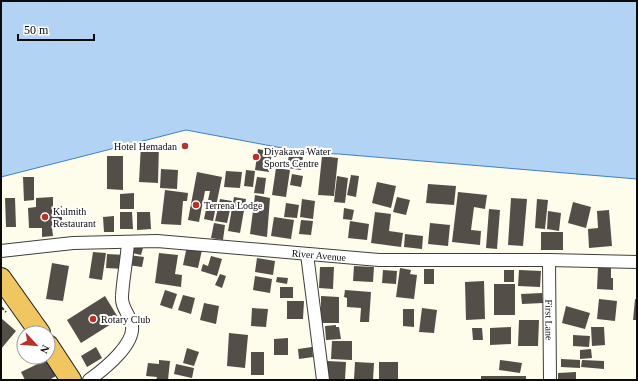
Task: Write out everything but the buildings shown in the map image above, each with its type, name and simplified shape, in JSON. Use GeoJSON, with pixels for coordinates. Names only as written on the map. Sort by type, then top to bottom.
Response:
{"type":"FeatureCollection","features":[{"type":"Feature","properties":{"kind":"highway"},"geometry":{"type":"LineString","coordinates":[[1,278],[34,325]]}},
{"type":"Feature","properties":{"kind":"highway"},"geometry":{"type":"LineString","coordinates":[[56,357],[72,380]]}},
{"type":"Feature","properties":{"kind":"street","name":"River Avenue"},"geometry":{"type":"LineString","coordinates":[[1,251],[73,243],[157,241],[378,260],[549,260],[637,262]]}},
{"type":"Feature","properties":{"kind":"street"},"geometry":{"type":"LineString","coordinates":[[88,380],[103,370],[116,357],[131,336],[132,322],[123,306],[122,297],[128,242]]}},
{"type":"Feature","properties":{"kind":"street"},"geometry":{"type":"LineString","coordinates":[[307,254],[323,380]]}},
{"type":"Feature","properties":{"kind":"street","name":"First Lane"},"geometry":{"type":"LineString","coordinates":[[549,260],[550,380]]}},
{"type":"Feature","properties":{"kind":"water"},"geometry":{"type":"Polygon","coordinates":[[[1,1],[637,1],[637,179],[339,154],[309,153],[186,130],[1,177],[1,1]]]}},
{"type":"Feature","properties":{"kind":"place","name":"Hotel Hemadan"},"geometry":{"type":"Point","coordinates":[185,146]}},
{"type":"Feature","properties":{"kind":"place","name":"Diyakawa Water Sports Centre"},"geometry":{"type":"Point","coordinates":[256,157]}},
{"type":"Feature","properties":{"kind":"place","name":"Terrena Lodge"},"geometry":{"type":"Point","coordinates":[196,205]}},
{"type":"Feature","properties":{"kind":"place","name":"Kulmith Restaurant"},"geometry":{"type":"Point","coordinates":[45,217]}},
{"type":"Feature","properties":{"kind":"place","name":"Rotary Club"},"geometry":{"type":"Point","coordinates":[93,319]}}]}
